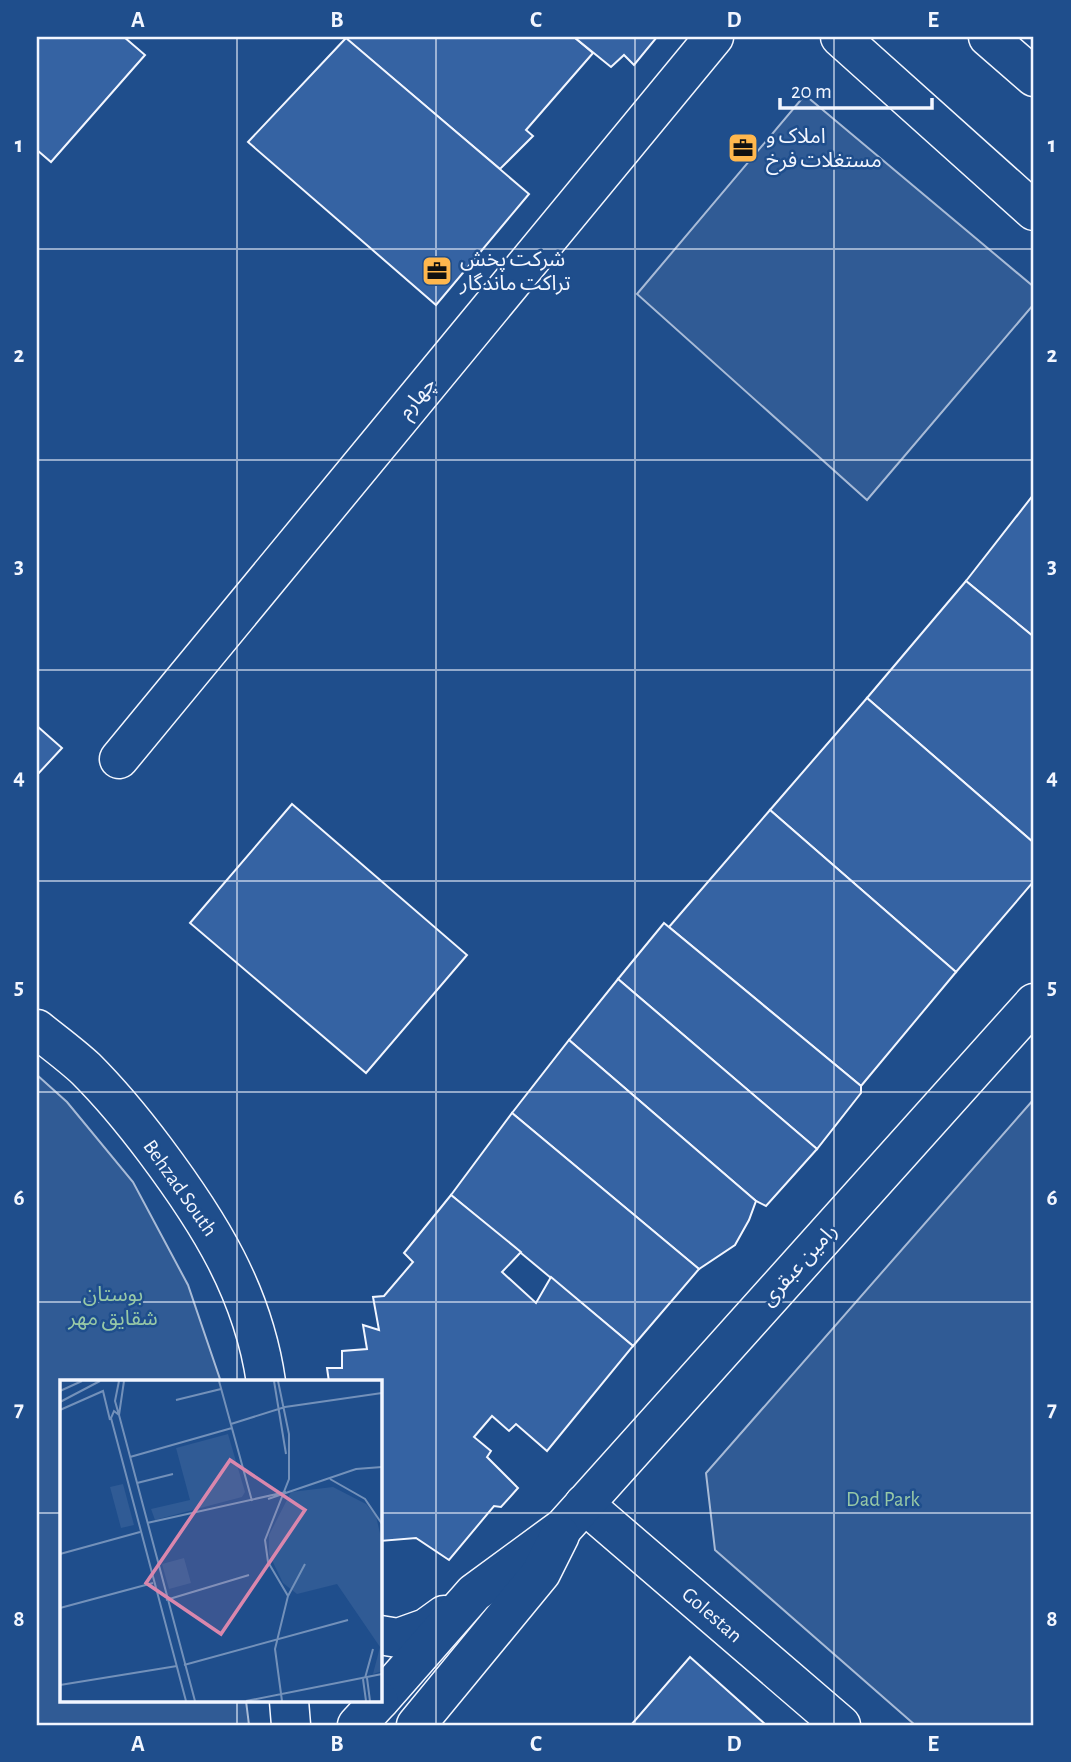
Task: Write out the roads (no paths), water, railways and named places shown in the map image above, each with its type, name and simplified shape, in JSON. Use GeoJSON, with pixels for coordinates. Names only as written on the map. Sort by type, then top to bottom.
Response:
{"type":"FeatureCollection","features":[{"type":"Feature","properties":{"kind":"street","name":"چهارم"},"geometry":{"type":"LineString","coordinates":[[119,759],[714,37]]}},
{"type":"Feature","properties":{"kind":"street"},"geometry":{"type":"LineString","coordinates":[[840,37],[1034,211]]}},
{"type":"Feature","properties":{"kind":"street","name":"رامین عبقری"},"geometry":{"type":"LineString","coordinates":[[382,1697],[474,1593],[574,1516],[1034,1003]]}},
{"type":"Feature","properties":{"kind":"street","name":"Behzad South"},"geometry":{"type":"LineString","coordinates":[[37,1029],[86,1070],[136,1126],[197,1209],[222,1250],[242,1291],[254,1325],[266,1380]]}},
{"type":"Feature","properties":{"kind":"street","name":"رامین عبقری"},"geometry":{"type":"LineString","coordinates":[[416,1725],[541,1573],[574,1516]]}},
{"type":"Feature","properties":{"kind":"street","name":"Golestan"},"geometry":{"type":"LineString","coordinates":[[574,1516],[841,1725]]}},
{"type":"Feature","properties":{"kind":"street"},"geometry":{"type":"LineString","coordinates":[[382,1635],[398,1638],[426,1628],[474,1593]]}},
{"type":"Feature","properties":{"kind":"street"},"geometry":{"type":"LineString","coordinates":[[289,1702],[291,1725]]}},
{"type":"Feature","properties":{"kind":"street","name":"رامین عبقری"},"geometry":{"type":"LineString","coordinates":[[357,1725],[377,1702]]}},
{"type":"Feature","properties":{"kind":"place","name":"املاک و مستغلات فرخ"},"geometry":{"type":"Point","coordinates":[743,148]}},
{"type":"Feature","properties":{"kind":"place","name":"شرکت پخش تراکت ماندگار"},"geometry":{"type":"Point","coordinates":[437,271]}},
{"type":"Feature","properties":{"kind":"park label","name":"بوستان شقایق مهر"},"geometry":{"type":"Point","coordinates":[113,1306]}},
{"type":"Feature","properties":{"kind":"park label","name":"Dad Park"},"geometry":{"type":"Point","coordinates":[883,1499]}}]}
